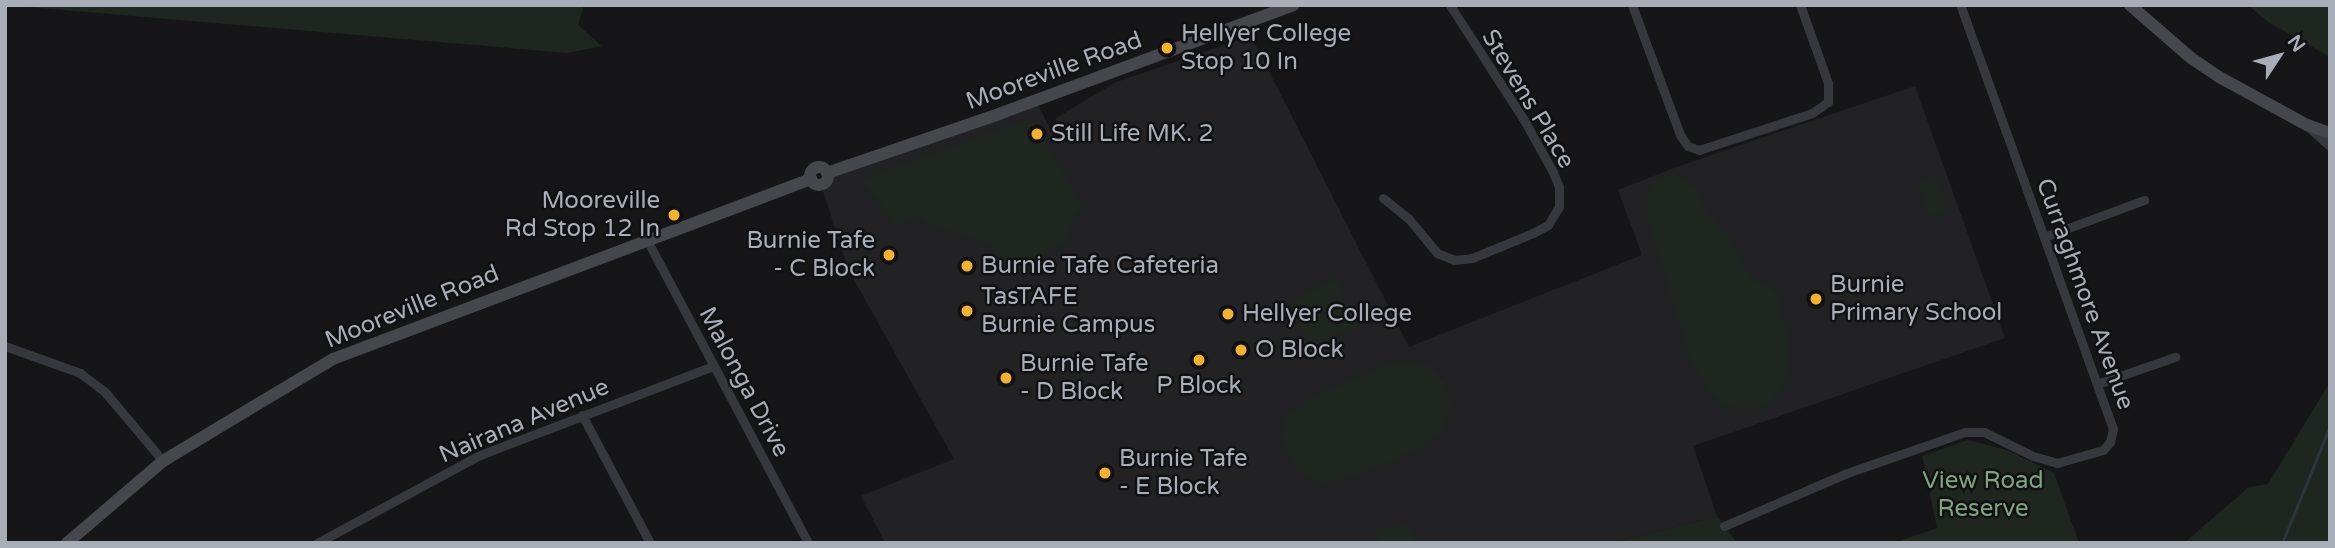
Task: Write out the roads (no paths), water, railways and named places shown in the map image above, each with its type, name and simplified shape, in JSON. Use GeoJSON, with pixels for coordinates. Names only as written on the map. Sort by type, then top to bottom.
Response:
{"type":"FeatureCollection","features":[{"type":"Feature","properties":{"kind":"main road","name":"Mooreville Road"},"geometry":{"type":"LineString","coordinates":[[67,543],[163,461],[333,359],[811,179],[821,185],[827,180],[827,173],[999,114],[1294,5]]}},
{"type":"Feature","properties":{"kind":"main road"},"geometry":{"type":"LineString","coordinates":[[2130,5],[2221,78],[2306,125],[2330,133]]}},
{"type":"Feature","properties":{"kind":"street","name":"Stevens Place"},"geometry":{"type":"LineString","coordinates":[[1383,198],[1409,219],[1437,253],[1454,260],[1472,258],[1533,233],[1548,225],[1559,207],[1559,187],[1553,172],[1524,120],[1450,5]]}},
{"type":"Feature","properties":{"kind":"street"},"geometry":{"type":"LineString","coordinates":[[1632,5],[1680,135],[1688,146],[1699,150],[1812,113],[1828,102],[1828,83],[1800,5]]}},
{"type":"Feature","properties":{"kind":"street","name":"Curraghmore Avenue"},"geometry":{"type":"LineString","coordinates":[[1724,526],[1847,472],[1965,432],[1984,432],[2033,456],[2057,463],[2103,450],[2110,442],[2113,429],[1960,5]]}},
{"type":"Feature","properties":{"kind":"street"},"geometry":{"type":"LineString","coordinates":[[2306,125],[2330,146]]}},
{"type":"Feature","properties":{"kind":"street"},"geometry":{"type":"LineString","coordinates":[[2044,237],[2144,200]]}},
{"type":"Feature","properties":{"kind":"street","name":"Malonga Drive"},"geometry":{"type":"LineString","coordinates":[[646,240],[808,543]]}},
{"type":"Feature","properties":{"kind":"street"},"geometry":{"type":"LineString","coordinates":[[5,346],[80,373],[105,392],[163,461]]}},
{"type":"Feature","properties":{"kind":"street"},"geometry":{"type":"LineString","coordinates":[[2097,384],[2175,357]]}},
{"type":"Feature","properties":{"kind":"street","name":"Nairana Avenue"},"geometry":{"type":"LineString","coordinates":[[317,543],[480,455],[713,366]]}},
{"type":"Feature","properties":{"kind":"street"},"geometry":{"type":"LineString","coordinates":[[582,415],[650,543]]}},
{"type":"Feature","properties":{"kind":"waterway"},"geometry":{"type":"LineString","coordinates":[[2282,543],[2330,426]]}},
{"type":"Feature","properties":{"kind":"place","name":"Hellyer College Stop 10 In"},"geometry":{"type":"Point","coordinates":[1167,48]}},
{"type":"Feature","properties":{"kind":"place","name":"Still Life MK. 2"},"geometry":{"type":"Point","coordinates":[1037,134]}},
{"type":"Feature","properties":{"kind":"place","name":"Mooreville Rd Stop 12 In"},"geometry":{"type":"Point","coordinates":[674,215]}},
{"type":"Feature","properties":{"kind":"place","name":"Burnie Tafe - C Block"},"geometry":{"type":"Point","coordinates":[889,255]}},
{"type":"Feature","properties":{"kind":"place","name":"Burnie Tafe Cafeteria"},"geometry":{"type":"Point","coordinates":[967,266]}},
{"type":"Feature","properties":{"kind":"place","name":"Burnie Primary School"},"geometry":{"type":"Point","coordinates":[1816,299]}},
{"type":"Feature","properties":{"kind":"place","name":"TasTAFE Burnie Campus"},"geometry":{"type":"Point","coordinates":[967,311]}},
{"type":"Feature","properties":{"kind":"place","name":"Hellyer College"},"geometry":{"type":"Point","coordinates":[1228,314]}},
{"type":"Feature","properties":{"kind":"place","name":"O Block"},"geometry":{"type":"Point","coordinates":[1241,350]}},
{"type":"Feature","properties":{"kind":"place","name":"P Block"},"geometry":{"type":"Point","coordinates":[1199,360]}},
{"type":"Feature","properties":{"kind":"place","name":"Burnie Tafe - D Block"},"geometry":{"type":"Point","coordinates":[1006,378]}},
{"type":"Feature","properties":{"kind":"place","name":"Burnie Tafe - E Block"},"geometry":{"type":"Point","coordinates":[1105,473]}},
{"type":"Feature","properties":{"kind":"park label","name":"View Road Reserve"},"geometry":{"type":"Point","coordinates":[1983,495]}}]}
